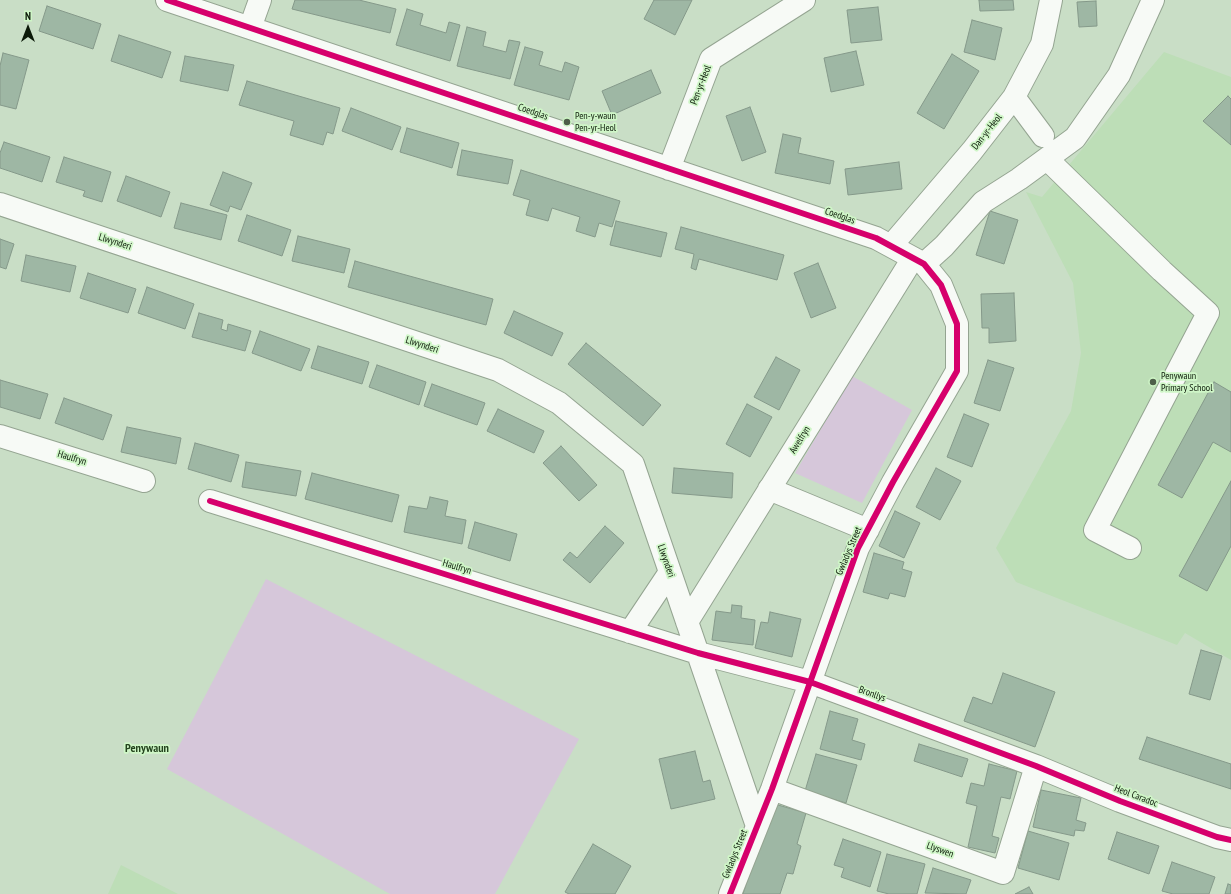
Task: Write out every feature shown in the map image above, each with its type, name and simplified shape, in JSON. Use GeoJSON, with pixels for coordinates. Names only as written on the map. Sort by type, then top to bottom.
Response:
{"type":"FeatureCollection","features":[{"type":"Feature","properties":{"kind":"street","name":"Coedglas"},"geometry":{"type":"LineString","coordinates":[[167,0],[876,238],[891,246]]}},
{"type":"Feature","properties":{"kind":"street"},"geometry":{"type":"LineString","coordinates":[[250,28],[260,0]]}},
{"type":"Feature","properties":{"kind":"street","name":"Pen-yr-Heol"},"geometry":{"type":"LineString","coordinates":[[669,169],[711,60],[804,0]]}},
{"type":"Feature","properties":{"kind":"street","name":"Dan-yr-Heol"},"geometry":{"type":"LineString","coordinates":[[891,246],[972,150],[1014,97],[1042,44],[1051,0]]}},
{"type":"Feature","properties":{"kind":"street","name":"Awelfryn"},"geometry":{"type":"LineString","coordinates":[[687,622],[769,489],[919,261],[944,246],[983,202],[1019,179],[1075,138],[1120,75],[1153,0]]}},
{"type":"Feature","properties":{"kind":"street"},"geometry":{"type":"LineString","coordinates":[[1014,97],[1043,136]]}},
{"type":"Feature","properties":{"kind":"street"},"geometry":{"type":"LineString","coordinates":[[1047,159],[1162,271],[1208,313],[1095,530],[1130,548]]}},
{"type":"Feature","properties":{"kind":"street","name":"Llwynderi"},"geometry":{"type":"LineString","coordinates":[[0,204],[498,370],[559,403],[633,464],[757,826]]}},
{"type":"Feature","properties":{"kind":"street","name":"Gwladys Street"},"geometry":{"type":"LineString","coordinates":[[730,894],[772,789],[858,548],[893,482],[957,371],[957,324],[941,285],[919,261],[891,246]]}},
{"type":"Feature","properties":{"kind":"street","name":"Haulfryn"},"geometry":{"type":"LineString","coordinates":[[0,436],[144,481]]}},
{"type":"Feature","properties":{"kind":"street"},"geometry":{"type":"LineString","coordinates":[[769,489],[868,530]]}},
{"type":"Feature","properties":{"kind":"street","name":"Haulfryn"},"geometry":{"type":"LineString","coordinates":[[210,501],[698,653]]}},
{"type":"Feature","properties":{"kind":"street"},"geometry":{"type":"LineString","coordinates":[[630,632],[670,572]]}},
{"type":"Feature","properties":{"kind":"street","name":"Bronllys"},"geometry":{"type":"LineString","coordinates":[[698,653],[810,682],[1036,766]]}},
{"type":"Feature","properties":{"kind":"street","name":"Llyswen"},"geometry":{"type":"LineString","coordinates":[[772,789],[1002,873],[1036,766]]}},
{"type":"Feature","properties":{"kind":"street","name":"Heol Caradoc"},"geometry":{"type":"LineString","coordinates":[[1036,766],[1120,801],[1217,837],[1231,840]]}},
{"type":"Feature","properties":{"kind":"shaded area","name":"Penywaun Primary School"},"geometry":{"type":"Polygon","coordinates":[[[1164,52],[1231,77],[1231,660],[1185,633],[1177,645],[1016,582],[996,548],[1071,411],[1081,353],[1073,283],[1026,192],[1042,197],[1164,52]]]}},
{"type":"Feature","properties":{"kind":"shaded area"},"geometry":{"type":"Polygon","coordinates":[[[852,376],[912,410],[862,503],[795,473],[852,376]]]}},
{"type":"Feature","properties":{"kind":"shaded area"},"geometry":{"type":"Polygon","coordinates":[[[266,579],[579,739],[495,894],[390,894],[167,769],[266,579]]]}},
{"type":"Feature","properties":{"kind":"shaded area"},"geometry":{"type":"Polygon","coordinates":[[[121,865],[178,894],[108,894],[121,865]]]}},
{"type":"Feature","properties":{"kind":"building"},"geometry":{"type":"Polygon","coordinates":[[[295,0],[359,0],[396,9],[390,33],[292,9],[295,0]]]}},
{"type":"Feature","properties":{"kind":"building"},"geometry":{"type":"Polygon","coordinates":[[[654,0],[692,0],[675,35],[644,19],[654,0]]]}},
{"type":"Feature","properties":{"kind":"building"},"geometry":{"type":"Polygon","coordinates":[[[979,0],[1013,0],[1014,10],[980,11],[979,0]]]}},
{"type":"Feature","properties":{"kind":"building"},"geometry":{"type":"Polygon","coordinates":[[[1096,1],[1097,26],[1079,27],[1077,2],[1096,1]]]}},
{"type":"Feature","properties":{"kind":"building"},"geometry":{"type":"Polygon","coordinates":[[[47,6],[101,24],[93,49],[39,31],[47,6]]]}},
{"type":"Feature","properties":{"kind":"building"},"geometry":{"type":"Polygon","coordinates":[[[878,7],[882,40],[851,43],[847,10],[878,7]]]}},
{"type":"Feature","properties":{"kind":"building"},"geometry":{"type":"Polygon","coordinates":[[[407,9],[423,14],[420,25],[446,33],[449,22],[460,25],[450,61],[396,45],[407,9]]]}},
{"type":"Feature","properties":{"kind":"building"},"geometry":{"type":"Polygon","coordinates":[[[972,20],[1002,28],[995,60],[964,52],[972,20]]]}},
{"type":"Feature","properties":{"kind":"building"},"geometry":{"type":"Polygon","coordinates":[[[467,27],[486,32],[483,46],[506,52],[509,40],[520,42],[510,79],[457,66],[467,27]]]}},
{"type":"Feature","properties":{"kind":"building"},"geometry":{"type":"Polygon","coordinates":[[[119,35],[171,52],[162,78],[111,61],[119,35]]]}},
{"type":"Feature","properties":{"kind":"building"},"geometry":{"type":"Polygon","coordinates":[[[525,47],[543,52],[539,65],[562,72],[565,62],[579,67],[569,100],[514,85],[525,47]]]}},
{"type":"Feature","properties":{"kind":"building"},"geometry":{"type":"Polygon","coordinates":[[[856,51],[864,85],[831,92],[824,58],[856,51]]]}},
{"type":"Feature","properties":{"kind":"building"},"geometry":{"type":"Polygon","coordinates":[[[3,53],[29,60],[16,109],[0,105],[0,66],[3,53]]]}},
{"type":"Feature","properties":{"kind":"building"},"geometry":{"type":"Polygon","coordinates":[[[952,54],[979,71],[944,129],[917,113],[952,54]]]}},
{"type":"Feature","properties":{"kind":"building"},"geometry":{"type":"Polygon","coordinates":[[[185,56],[234,65],[228,91],[180,81],[185,56]]]}},
{"type":"Feature","properties":{"kind":"building"},"geometry":{"type":"Polygon","coordinates":[[[651,70],[661,93],[612,115],[602,91],[651,70]]]}},
{"type":"Feature","properties":{"kind":"building"},"geometry":{"type":"Polygon","coordinates":[[[247,81],[340,108],[333,134],[327,132],[323,145],[290,135],[294,121],[239,105],[247,81]]]}},
{"type":"Feature","properties":{"kind":"building"},"geometry":{"type":"Polygon","coordinates":[[[1228,96],[1231,99],[1231,145],[1203,121],[1228,96]]]}},
{"type":"Feature","properties":{"kind":"building"},"geometry":{"type":"Polygon","coordinates":[[[750,107],[766,152],[742,161],[726,116],[750,107]]]}},
{"type":"Feature","properties":{"kind":"building"},"geometry":{"type":"Polygon","coordinates":[[[351,108],[401,127],[392,150],[342,131],[351,108]]]}},
{"type":"Feature","properties":{"kind":"building"},"geometry":{"type":"Polygon","coordinates":[[[407,128],[459,143],[452,168],[400,152],[407,128]]]}},
{"type":"Feature","properties":{"kind":"building"},"geometry":{"type":"Polygon","coordinates":[[[783,134],[801,138],[798,153],[834,161],[830,184],[775,173],[783,134]]]}},
{"type":"Feature","properties":{"kind":"building"},"geometry":{"type":"Polygon","coordinates":[[[4,142],[50,157],[42,182],[0,168],[0,153],[4,142]]]}},
{"type":"Feature","properties":{"kind":"building"},"geometry":{"type":"Polygon","coordinates":[[[462,150],[513,160],[508,184],[457,175],[462,150]]]}},
{"type":"Feature","properties":{"kind":"building"},"geometry":{"type":"Polygon","coordinates":[[[64,157],[111,172],[102,202],[83,196],[85,191],[56,182],[64,157]]]}},
{"type":"Feature","properties":{"kind":"building"},"geometry":{"type":"Polygon","coordinates":[[[899,162],[902,189],[848,195],[845,169],[899,162]]]}},
{"type":"Feature","properties":{"kind":"building"},"geometry":{"type":"Polygon","coordinates":[[[521,170],[620,201],[612,227],[599,223],[595,237],[576,231],[580,217],[552,208],[548,221],[526,215],[530,200],[513,195],[521,170]]]}},
{"type":"Feature","properties":{"kind":"building"},"geometry":{"type":"Polygon","coordinates":[[[223,172],[252,183],[241,210],[230,206],[228,212],[210,205],[223,172]]]}},
{"type":"Feature","properties":{"kind":"building"},"geometry":{"type":"Polygon","coordinates":[[[126,176],[170,192],[161,217],[117,201],[126,176]]]}},
{"type":"Feature","properties":{"kind":"building"},"geometry":{"type":"Polygon","coordinates":[[[181,203],[227,215],[221,240],[174,228],[181,203]]]}},
{"type":"Feature","properties":{"kind":"building"},"geometry":{"type":"Polygon","coordinates":[[[990,211],[1018,220],[1004,264],[976,255],[990,211]]]}},
{"type":"Feature","properties":{"kind":"building"},"geometry":{"type":"Polygon","coordinates":[[[247,215],[291,230],[282,256],[238,241],[247,215]]]}},
{"type":"Feature","properties":{"kind":"building"},"geometry":{"type":"Polygon","coordinates":[[[616,221],[667,233],[661,257],[610,245],[616,221]]]}},
{"type":"Feature","properties":{"kind":"building"},"geometry":{"type":"Polygon","coordinates":[[[681,227],[784,255],[777,280],[699,259],[696,270],[691,268],[694,254],[675,249],[681,227]]]}},
{"type":"Feature","properties":{"kind":"building"},"geometry":{"type":"Polygon","coordinates":[[[298,236],[350,249],[344,273],[292,261],[298,236]]]}},
{"type":"Feature","properties":{"kind":"building"},"geometry":{"type":"Polygon","coordinates":[[[0,239],[14,244],[6,269],[0,267],[0,239]]]}},
{"type":"Feature","properties":{"kind":"building"},"geometry":{"type":"Polygon","coordinates":[[[26,255],[76,266],[70,292],[21,281],[26,255]]]}},
{"type":"Feature","properties":{"kind":"building"},"geometry":{"type":"Polygon","coordinates":[[[355,261],[493,299],[486,325],[348,287],[355,261]]]}},
{"type":"Feature","properties":{"kind":"building"},"geometry":{"type":"Polygon","coordinates":[[[818,263],[836,308],[811,318],[794,273],[818,263]]]}},
{"type":"Feature","properties":{"kind":"building"},"geometry":{"type":"Polygon","coordinates":[[[88,273],[136,289],[128,313],[80,298],[88,273]]]}},
{"type":"Feature","properties":{"kind":"building"},"geometry":{"type":"Polygon","coordinates":[[[147,287],[194,304],[185,329],[138,313],[147,287]]]}},
{"type":"Feature","properties":{"kind":"building"},"geometry":{"type":"Polygon","coordinates":[[[1014,293],[1016,341],[989,343],[989,328],[982,328],[981,294],[1014,293]]]}},
{"type":"Feature","properties":{"kind":"building"},"geometry":{"type":"Polygon","coordinates":[[[514,311],[563,333],[552,356],[504,333],[514,311]]]}},
{"type":"Feature","properties":{"kind":"building"},"geometry":{"type":"Polygon","coordinates":[[[199,313],[223,320],[221,329],[227,331],[228,324],[251,331],[245,351],[192,337],[199,313]]]}},
{"type":"Feature","properties":{"kind":"building"},"geometry":{"type":"Polygon","coordinates":[[[260,331],[310,349],[301,371],[252,353],[260,331]]]}},
{"type":"Feature","properties":{"kind":"building"},"geometry":{"type":"Polygon","coordinates":[[[586,343],[661,405],[643,426],[568,364],[586,343]]]}},
{"type":"Feature","properties":{"kind":"building"},"geometry":{"type":"Polygon","coordinates":[[[318,346],[369,362],[362,384],[311,368],[318,346]]]}},
{"type":"Feature","properties":{"kind":"building"},"geometry":{"type":"Polygon","coordinates":[[[776,357],[800,370],[779,410],[754,397],[776,357]]]}},
{"type":"Feature","properties":{"kind":"building"},"geometry":{"type":"Polygon","coordinates":[[[988,360],[1014,368],[1000,411],[974,403],[988,360]]]}},
{"type":"Feature","properties":{"kind":"building"},"geometry":{"type":"Polygon","coordinates":[[[377,365],[426,382],[419,405],[369,387],[377,365]]]}},
{"type":"Feature","properties":{"kind":"building"},"geometry":{"type":"Polygon","coordinates":[[[0,380],[48,394],[40,419],[0,407],[0,380]]]}},
{"type":"Feature","properties":{"kind":"building"},"geometry":{"type":"Polygon","coordinates":[[[1214,382],[1231,392],[1231,452],[1213,442],[1182,498],[1158,485],[1214,382]]]}},
{"type":"Feature","properties":{"kind":"building"},"geometry":{"type":"Polygon","coordinates":[[[432,384],[485,403],[477,425],[424,406],[432,384]]]}},
{"type":"Feature","properties":{"kind":"building"},"geometry":{"type":"Polygon","coordinates":[[[64,398],[112,415],[103,440],[55,423],[64,398]]]}},
{"type":"Feature","properties":{"kind":"building"},"geometry":{"type":"Polygon","coordinates":[[[747,404],[772,417],[750,457],[726,444],[747,404]]]}},
{"type":"Feature","properties":{"kind":"building"},"geometry":{"type":"Polygon","coordinates":[[[498,409],[544,431],[534,453],[487,431],[498,409]]]}},
{"type":"Feature","properties":{"kind":"building"},"geometry":{"type":"Polygon","coordinates":[[[964,414],[989,424],[972,467],[947,457],[964,414]]]}},
{"type":"Feature","properties":{"kind":"building"},"geometry":{"type":"Polygon","coordinates":[[[127,427],[181,438],[176,464],[121,452],[127,427]]]}},
{"type":"Feature","properties":{"kind":"building"},"geometry":{"type":"Polygon","coordinates":[[[195,443],[239,455],[231,482],[188,469],[195,443]]]}},
{"type":"Feature","properties":{"kind":"building"},"geometry":{"type":"Polygon","coordinates":[[[561,446],[597,485],[579,501],[543,463],[561,446]]]}},
{"type":"Feature","properties":{"kind":"building"},"geometry":{"type":"Polygon","coordinates":[[[246,462],[301,471],[296,496],[242,487],[246,462]]]}},
{"type":"Feature","properties":{"kind":"building"},"geometry":{"type":"Polygon","coordinates":[[[674,468],[733,473],[732,498],[672,493],[674,468]]]}},
{"type":"Feature","properties":{"kind":"building"},"geometry":{"type":"Polygon","coordinates":[[[936,468],[961,481],[940,520],[916,507],[936,468]]]}},
{"type":"Feature","properties":{"kind":"building"},"geometry":{"type":"Polygon","coordinates":[[[312,473],[399,495],[392,522],[305,499],[312,473]]]}},
{"type":"Feature","properties":{"kind":"building"},"geometry":{"type":"Polygon","coordinates":[[[1231,481],[1231,546],[1207,591],[1179,576],[1231,481]]]}},
{"type":"Feature","properties":{"kind":"building"},"geometry":{"type":"Polygon","coordinates":[[[430,497],[448,501],[445,516],[466,520],[462,544],[404,532],[409,506],[427,509],[430,497]]]}},
{"type":"Feature","properties":{"kind":"building"},"geometry":{"type":"Polygon","coordinates":[[[895,511],[920,523],[904,558],[879,546],[895,511]]]}},
{"type":"Feature","properties":{"kind":"building"},"geometry":{"type":"Polygon","coordinates":[[[475,522],[517,534],[510,561],[468,548],[475,522]]]}},
{"type":"Feature","properties":{"kind":"building"},"geometry":{"type":"Polygon","coordinates":[[[605,526],[624,543],[590,583],[563,560],[570,552],[577,558],[605,526]]]}},
{"type":"Feature","properties":{"kind":"building"},"geometry":{"type":"Polygon","coordinates":[[[874,553],[904,562],[902,569],[912,572],[905,597],[890,593],[888,599],[863,592],[874,553]]]}},
{"type":"Feature","properties":{"kind":"building"},"geometry":{"type":"Polygon","coordinates":[[[732,605],[742,606],[741,618],[755,620],[753,645],[712,640],[716,611],[731,613],[732,605]]]}},
{"type":"Feature","properties":{"kind":"building"},"geometry":{"type":"Polygon","coordinates":[[[770,612],[801,619],[792,657],[755,648],[761,622],[768,623],[770,612]]]}},
{"type":"Feature","properties":{"kind":"building"},"geometry":{"type":"Polygon","coordinates":[[[1201,650],[1222,656],[1210,700],[1189,694],[1201,650]]]}},
{"type":"Feature","properties":{"kind":"building"},"geometry":{"type":"Polygon","coordinates":[[[1003,673],[1055,692],[1035,747],[964,721],[973,697],[992,704],[1003,673]]]}},
{"type":"Feature","properties":{"kind":"building"},"geometry":{"type":"Polygon","coordinates":[[[830,711],[858,719],[852,740],[865,744],[861,760],[820,749],[830,711]]]}},
{"type":"Feature","properties":{"kind":"building"},"geometry":{"type":"Polygon","coordinates":[[[1147,737],[1231,764],[1231,789],[1139,759],[1147,737]]]}},
{"type":"Feature","properties":{"kind":"building"},"geometry":{"type":"Polygon","coordinates":[[[919,744],[968,759],[962,777],[914,761],[919,744]]]}},
{"type":"Feature","properties":{"kind":"building"},"geometry":{"type":"Polygon","coordinates":[[[695,751],[703,782],[710,780],[715,799],[671,809],[659,759],[695,751]]]}},
{"type":"Feature","properties":{"kind":"building"},"geometry":{"type":"Polygon","coordinates":[[[816,754],[857,765],[846,803],[805,791],[816,754]]]}},
{"type":"Feature","properties":{"kind":"building"},"geometry":{"type":"Polygon","coordinates":[[[989,764],[1017,771],[1010,799],[1001,797],[992,836],[999,838],[995,853],[968,847],[977,806],[966,803],[971,783],[984,786],[989,764]]]}},
{"type":"Feature","properties":{"kind":"building"},"geometry":{"type":"Polygon","coordinates":[[[1041,790],[1081,798],[1076,820],[1086,823],[1084,831],[1075,830],[1074,836],[1033,827],[1041,790]]]}},
{"type":"Feature","properties":{"kind":"building"},"geometry":{"type":"Polygon","coordinates":[[[771,803],[806,813],[797,844],[801,846],[793,874],[787,873],[780,894],[743,894],[771,803]]]}},
{"type":"Feature","properties":{"kind":"building"},"geometry":{"type":"Polygon","coordinates":[[[1028,831],[1069,843],[1059,880],[1018,868],[1028,831]]]}},
{"type":"Feature","properties":{"kind":"building"},"geometry":{"type":"Polygon","coordinates":[[[1117,832],[1159,846],[1149,874],[1108,859],[1117,832]]]}},
{"type":"Feature","properties":{"kind":"building"},"geometry":{"type":"Polygon","coordinates":[[[843,839],[881,852],[870,887],[841,877],[844,868],[834,865],[843,839]]]}},
{"type":"Feature","properties":{"kind":"building"},"geometry":{"type":"Polygon","coordinates":[[[593,844],[631,866],[615,894],[569,894],[565,892],[593,844]]]}},
{"type":"Feature","properties":{"kind":"building"},"geometry":{"type":"Polygon","coordinates":[[[887,854],[925,864],[917,894],[889,894],[877,891],[887,854]]]}},
{"type":"Feature","properties":{"kind":"building"},"geometry":{"type":"Polygon","coordinates":[[[1172,862],[1215,877],[1209,894],[1173,894],[1162,891],[1172,862]]]}},
{"type":"Feature","properties":{"kind":"building"},"geometry":{"type":"Polygon","coordinates":[[[933,868],[971,880],[966,894],[925,893],[933,868]]]}},
{"type":"Feature","properties":{"kind":"building"},"geometry":{"type":"Polygon","coordinates":[[[1228,884],[1231,885],[1231,894],[1225,894],[1228,884]]]}},
{"type":"Feature","properties":{"kind":"building"},"geometry":{"type":"Polygon","coordinates":[[[1029,887],[1033,894],[1015,894],[1029,887]]]}},
{"type":"Feature","properties":{"kind":"cycle path"},"geometry":{"type":"LineString","coordinates":[[167,0],[876,238],[924,264],[941,285],[957,324],[957,371],[893,482],[858,548],[772,789],[730,894]]}},
{"type":"Feature","properties":{"kind":"cycle path"},"geometry":{"type":"LineString","coordinates":[[210,501],[698,653],[810,682],[1036,766],[1120,801],[1217,837],[1231,840]]}},
{"type":"Feature","properties":{"kind":"place","name":"Pen-y-waun Pen-yr-Heol"},"geometry":{"type":"Point","coordinates":[567,122]}},
{"type":"Feature","properties":{"kind":"place","name":"Penywaun Primary School"},"geometry":{"type":"Point","coordinates":[1153,382]}},
{"type":"Feature","properties":{"kind":"district","name":"Penywaun"},"geometry":{"type":"Point","coordinates":[147,749]}}]}
